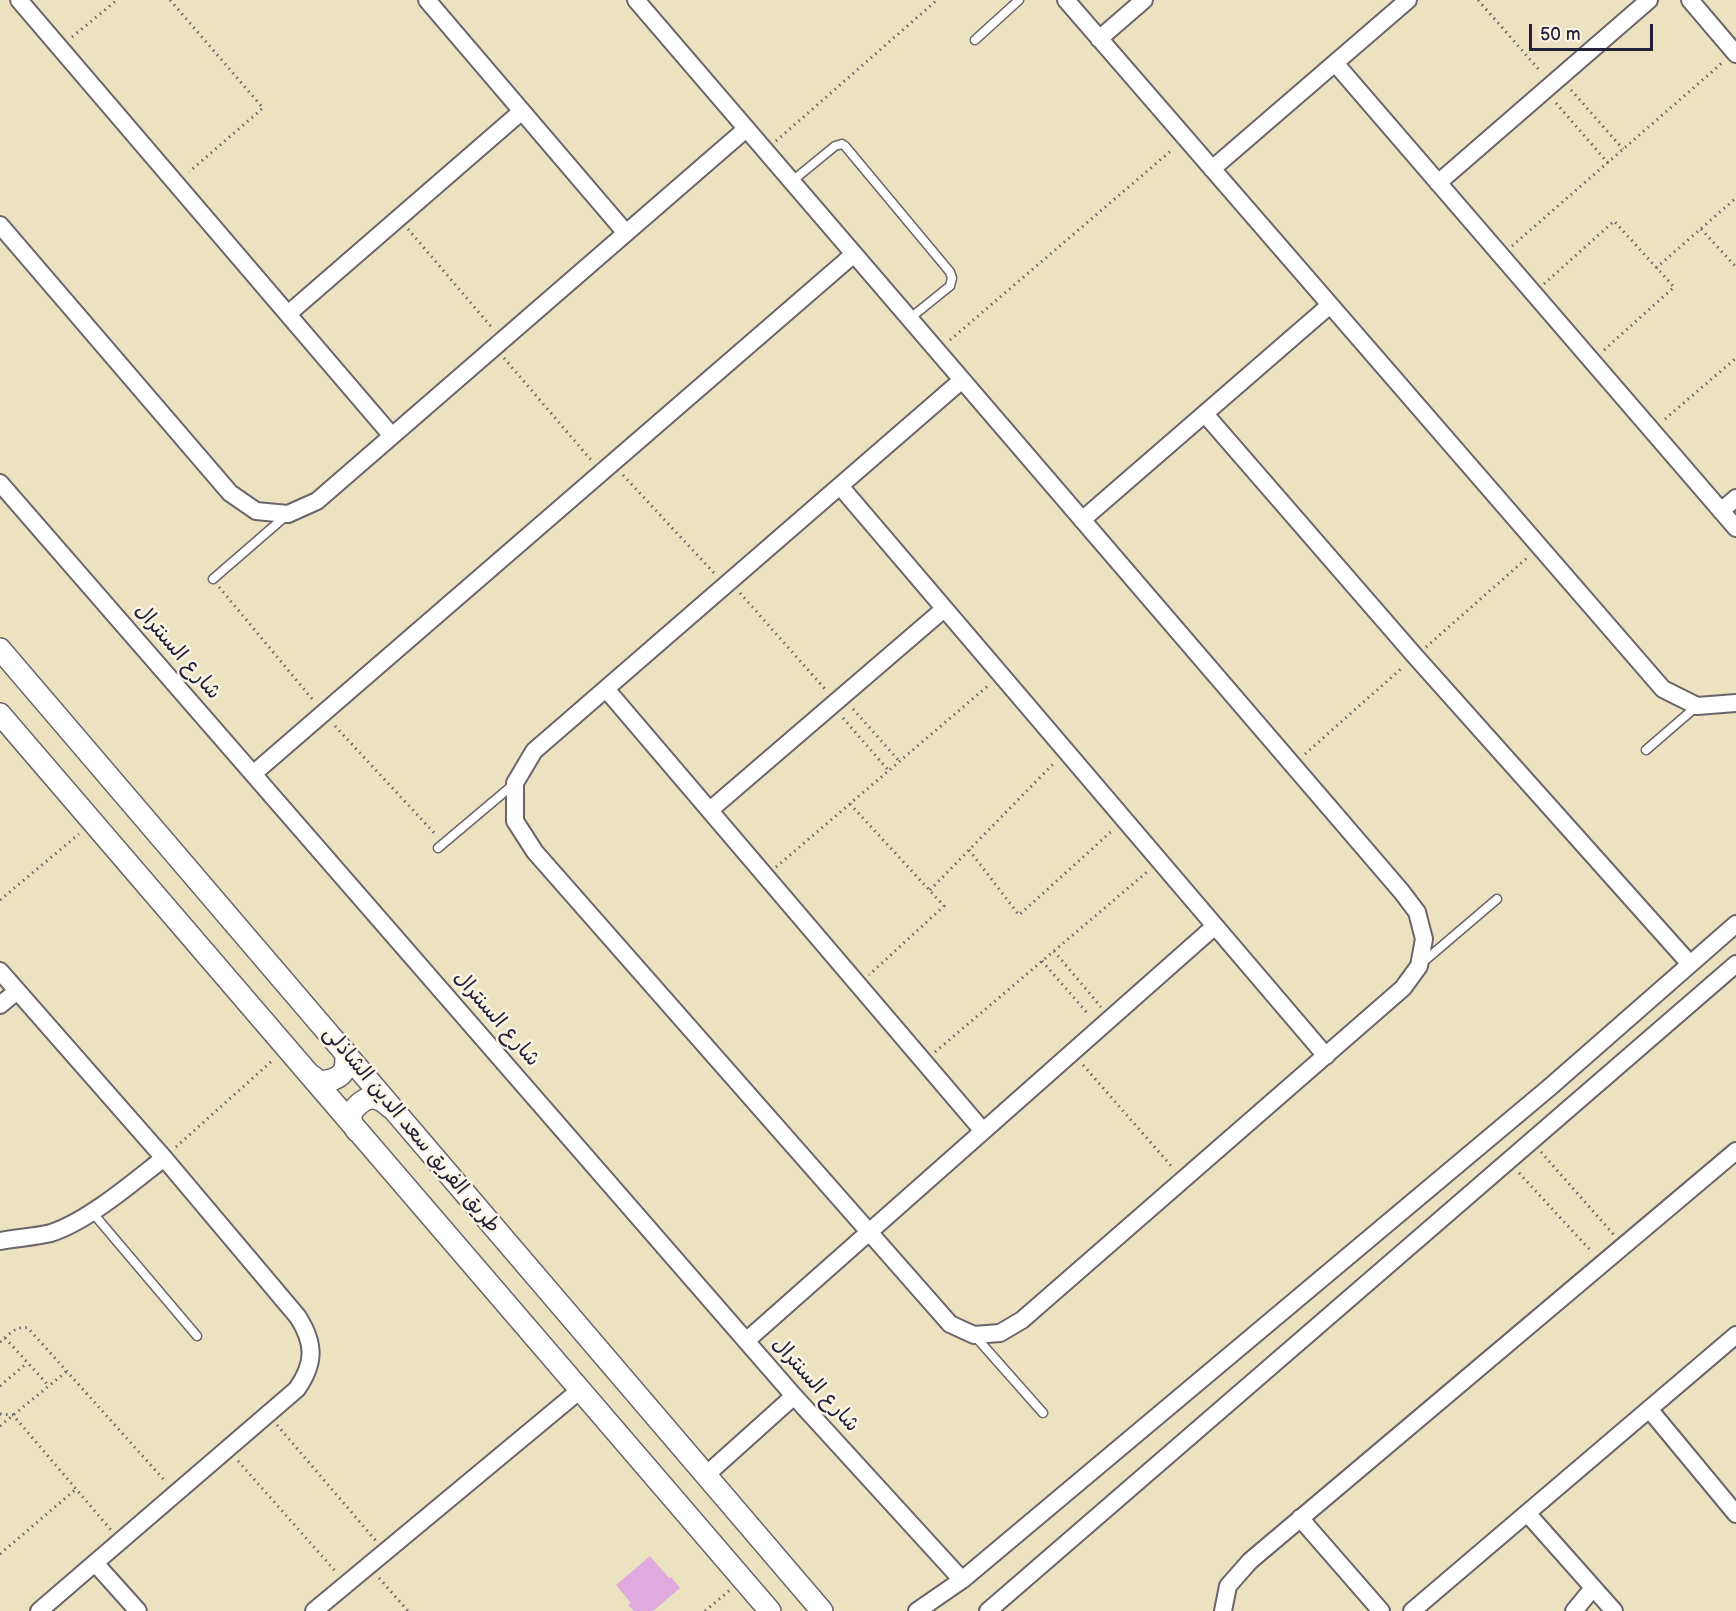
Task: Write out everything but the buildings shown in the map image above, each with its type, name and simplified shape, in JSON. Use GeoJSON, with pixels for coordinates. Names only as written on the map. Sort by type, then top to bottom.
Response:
{"type":"FeatureCollection","features":[{"type":"Feature","properties":{"kind":"street"},"geometry":{"type":"LineString","coordinates":[[19,0],[392,436]]}},
{"type":"Feature","properties":{"kind":"street"},"geometry":{"type":"LineString","coordinates":[[427,0],[626,233]]}},
{"type":"Feature","properties":{"kind":"street"},"geometry":{"type":"LineString","coordinates":[[636,0],[1401,891],[1417,912],[1424,939],[1419,966],[1403,988],[1184,1181],[1023,1320],[1000,1334],[974,1335],[950,1324],[535,852],[515,821],[515,783],[534,751],[962,380]]}},
{"type":"Feature","properties":{"kind":"street"},"geometry":{"type":"LineString","coordinates":[[1066,0],[1663,689],[1697,706],[1736,703]]}},
{"type":"Feature","properties":{"kind":"street"},"geometry":{"type":"LineString","coordinates":[[1099,39],[1144,0]]}},
{"type":"Feature","properties":{"kind":"street"},"geometry":{"type":"LineString","coordinates":[[1212,169],[1408,0]]}},
{"type":"Feature","properties":{"kind":"street"},"geometry":{"type":"LineString","coordinates":[[1438,183],[1649,0]]}},
{"type":"Feature","properties":{"kind":"street"},"geometry":{"type":"LineString","coordinates":[[1690,0],[1735,53]]}},
{"type":"Feature","properties":{"kind":"street"},"geometry":{"type":"LineString","coordinates":[[1335,63],[1736,528]]}},
{"type":"Feature","properties":{"kind":"street"},"geometry":{"type":"LineString","coordinates":[[288,314],[522,111]]}},
{"type":"Feature","properties":{"kind":"street"},"geometry":{"type":"LineString","coordinates":[[0,225],[230,492],[256,511],[288,514],[317,501],[746,129]]}},
{"type":"Feature","properties":{"kind":"street"},"geometry":{"type":"LineString","coordinates":[[253,774],[854,254]]}},
{"type":"Feature","properties":{"kind":"street"},"geometry":{"type":"LineString","coordinates":[[1082,520],[1330,305]]}},
{"type":"Feature","properties":{"kind":"street"},"geometry":{"type":"LineString","coordinates":[[1205,414],[1423,665],[1690,964]]}},
{"type":"Feature","properties":{"kind":"street","name":"شارع السنترال"},"geometry":{"type":"LineString","coordinates":[[0,483],[794,1396],[962,1580]]}},
{"type":"Feature","properties":{"kind":"street"},"geometry":{"type":"LineString","coordinates":[[840,486],[1326,1056]]}},
{"type":"Feature","properties":{"kind":"street"},"geometry":{"type":"LineString","coordinates":[[1721,511],[1736,498]]}},
{"type":"Feature","properties":{"kind":"street"},"geometry":{"type":"LineString","coordinates":[[710,810],[944,609]]}},
{"type":"Feature","properties":{"kind":"street","name":"طريق الفريق سعد الدين الشاذلى"},"geometry":{"type":"LineString","coordinates":[[0,649],[822,1611]]}},
{"type":"Feature","properties":{"kind":"street"},"geometry":{"type":"LineString","coordinates":[[606,689],[983,1131]]}},
{"type":"Feature","properties":{"kind":"street","name":"طريق الفريق سعد الدين الشاذلى"},"geometry":{"type":"LineString","coordinates":[[0,714],[770,1611]]}},
{"type":"Feature","properties":{"kind":"street"},"geometry":{"type":"LineString","coordinates":[[917,1611],[962,1580],[1550,1087],[1736,924]]}},
{"type":"Feature","properties":{"kind":"street"},"geometry":{"type":"LineString","coordinates":[[746,1341],[1215,926]]}},
{"type":"Feature","properties":{"kind":"street"},"geometry":{"type":"LineString","coordinates":[[988,1611],[1736,964]]}},
{"type":"Feature","properties":{"kind":"street"},"geometry":{"type":"LineString","coordinates":[[0,972],[164,1158],[298,1317],[307,1330],[311,1346],[311,1361],[306,1376],[297,1389],[39,1611]]}},
{"type":"Feature","properties":{"kind":"street"},"geometry":{"type":"LineString","coordinates":[[0,1005],[17,991]]}},
{"type":"Feature","properties":{"kind":"street"},"geometry":{"type":"LineString","coordinates":[[307,1073],[320,1082],[338,1078],[346,1068],[345,1052]]}},
{"type":"Feature","properties":{"kind":"street"},"geometry":{"type":"LineString","coordinates":[[358,1133],[351,1122],[351,1113],[363,1100],[378,1099],[393,1109]]}},
{"type":"Feature","properties":{"kind":"street"},"geometry":{"type":"LineString","coordinates":[[1223,1611],[1228,1586],[1250,1561],[1736,1151]]}},
{"type":"Feature","properties":{"kind":"street"},"geometry":{"type":"LineString","coordinates":[[0,1241],[31,1238],[53,1232],[77,1221],[164,1158]]}},
{"type":"Feature","properties":{"kind":"street"},"geometry":{"type":"LineString","coordinates":[[1412,1611],[1736,1335]]}},
{"type":"Feature","properties":{"kind":"street"},"geometry":{"type":"LineString","coordinates":[[314,1611],[580,1390]]}},
{"type":"Feature","properties":{"kind":"street"},"geometry":{"type":"LineString","coordinates":[[706,1475],[794,1396]]}},
{"type":"Feature","properties":{"kind":"street"},"geometry":{"type":"LineString","coordinates":[[1650,1408],[1736,1514]]}},
{"type":"Feature","properties":{"kind":"street"},"geometry":{"type":"LineString","coordinates":[[1527,1513],[1614,1611]]}},
{"type":"Feature","properties":{"kind":"street"},"geometry":{"type":"LineString","coordinates":[[1300,1518],[1381,1611]]}},
{"type":"Feature","properties":{"kind":"street"},"geometry":{"type":"LineString","coordinates":[[95,1563],[138,1611]]}},
{"type":"Feature","properties":{"kind":"street"},"geometry":{"type":"LineString","coordinates":[[1574,1611],[1593,1588]]}},
{"type":"Feature","properties":{"kind":"lane"},"geometry":{"type":"LineString","coordinates":[[975,40],[1019,0]]}},
{"type":"Feature","properties":{"kind":"lane"},"geometry":{"type":"LineString","coordinates":[[791,182],[835,146],[842,144],[845,146],[950,272],[952,278],[950,286],[909,319]]}},
{"type":"Feature","properties":{"kind":"lane"},"geometry":{"type":"LineString","coordinates":[[213,579],[288,514]]}},
{"type":"Feature","properties":{"kind":"lane"},"geometry":{"type":"LineString","coordinates":[[1646,750],[1697,706]]}},
{"type":"Feature","properties":{"kind":"lane"},"geometry":{"type":"LineString","coordinates":[[438,848],[515,783]]}},
{"type":"Feature","properties":{"kind":"lane"},"geometry":{"type":"LineString","coordinates":[[1419,966],[1497,899]]}},
{"type":"Feature","properties":{"kind":"lane"},"geometry":{"type":"LineString","coordinates":[[92,1211],[197,1336]]}},
{"type":"Feature","properties":{"kind":"lane"},"geometry":{"type":"LineString","coordinates":[[974,1335],[1043,1413]]}},
{"type":"Feature","properties":{"kind":"path"},"geometry":{"type":"LineString","coordinates":[[59,47],[117,0]]}},
{"type":"Feature","properties":{"kind":"path"},"geometry":{"type":"LineString","coordinates":[[170,0],[263,108],[176,183]]}},
{"type":"Feature","properties":{"kind":"path"},"geometry":{"type":"LineString","coordinates":[[765,150],[931,2],[937,0]]}},
{"type":"Feature","properties":{"kind":"path"},"geometry":{"type":"LineString","coordinates":[[1478,0],[1552,84],[1608,163]]}},
{"type":"Feature","properties":{"kind":"path"},"geometry":{"type":"LineString","coordinates":[[1502,256],[1735,53]]}},
{"type":"Feature","properties":{"kind":"path"},"geometry":{"type":"LineString","coordinates":[[1552,84],[1623,149]]}},
{"type":"Feature","properties":{"kind":"path"},"geometry":{"type":"LineString","coordinates":[[936,351],[1185,138]]}},
{"type":"Feature","properties":{"kind":"path"},"geometry":{"type":"LineString","coordinates":[[1656,268],[1736,198]]}},
{"type":"Feature","properties":{"kind":"path"},"geometry":{"type":"LineString","coordinates":[[399,218],[499,343],[607,468],[728,584],[837,701],[900,762]]}},
{"type":"Feature","properties":{"kind":"path"},"geometry":{"type":"LineString","coordinates":[[1534,293],[1614,221],[1674,287],[1592,361]]}},
{"type":"Feature","properties":{"kind":"path"},"geometry":{"type":"LineString","coordinates":[[1701,229],[1736,267]]}},
{"type":"Feature","properties":{"kind":"path"},"geometry":{"type":"LineString","coordinates":[[1652,430],[1736,358]]}},
{"type":"Feature","properties":{"kind":"path"},"geometry":{"type":"LineString","coordinates":[[766,876],[1001,675]]}},
{"type":"Feature","properties":{"kind":"path"},"geometry":{"type":"LineString","coordinates":[[837,701],[889,771]]}},
{"type":"Feature","properties":{"kind":"path"},"geometry":{"type":"LineString","coordinates":[[930,890],[1066,751]]}},
{"type":"Feature","properties":{"kind":"path"},"geometry":{"type":"LineString","coordinates":[[850,804],[944,906],[859,985]]}},
{"type":"Feature","properties":{"kind":"path"},"geometry":{"type":"LineString","coordinates":[[969,850],[1019,915],[1124,819]]}},
{"type":"Feature","properties":{"kind":"path"},"geometry":{"type":"LineString","coordinates":[[0,900],[93,823]]}},
{"type":"Feature","properties":{"kind":"path"},"geometry":{"type":"LineString","coordinates":[[925,1061],[1160,861]]}},
{"type":"Feature","properties":{"kind":"path"},"geometry":{"type":"LineString","coordinates":[[1054,951],[1105,1023]]}},
{"type":"Feature","properties":{"kind":"path"},"geometry":{"type":"LineString","coordinates":[[1042,961],[1105,1023]]}},
{"type":"Feature","properties":{"kind":"path"},"geometry":{"type":"LineString","coordinates":[[164,1158],[286,1049]]}},
{"type":"Feature","properties":{"kind":"path"},"geometry":{"type":"LineString","coordinates":[[1072,1052],[1184,1181]]}},
{"type":"Feature","properties":{"kind":"path"},"geometry":{"type":"LineString","coordinates":[[1531,1140],[1623,1246]]}},
{"type":"Feature","properties":{"kind":"path"},"geometry":{"type":"LineString","coordinates":[[1507,1161],[1602,1264]]}},
{"type":"Feature","properties":{"kind":"path"},"geometry":{"type":"LineString","coordinates":[[0,1342],[16,1329],[28,1328],[176,1493]]}},
{"type":"Feature","properties":{"kind":"path"},"geometry":{"type":"LineString","coordinates":[[5,1338],[49,1386]]}},
{"type":"Feature","properties":{"kind":"path"},"geometry":{"type":"LineString","coordinates":[[0,1386],[27,1363]]}},
{"type":"Feature","properties":{"kind":"path"},"geometry":{"type":"LineString","coordinates":[[0,1426],[67,1371]]}},
{"type":"Feature","properties":{"kind":"path"},"geometry":{"type":"LineString","coordinates":[[0,1414],[13,1416],[120,1541]]}},
{"type":"Feature","properties":{"kind":"path"},"geometry":{"type":"LineString","coordinates":[[268,1415],[384,1552]]}},
{"type":"Feature","properties":{"kind":"path"},"geometry":{"type":"LineString","coordinates":[[228,1449],[346,1583]]}},
{"type":"Feature","properties":{"kind":"path"},"geometry":{"type":"LineString","coordinates":[[0,1554],[76,1489]]}},
{"type":"Feature","properties":{"kind":"path"},"geometry":{"type":"LineString","coordinates":[[368,1565],[408,1611]]}},
{"type":"Feature","properties":{"kind":"path"},"geometry":{"type":"LineString","coordinates":[[705,1611],[743,1580]]}}]}
